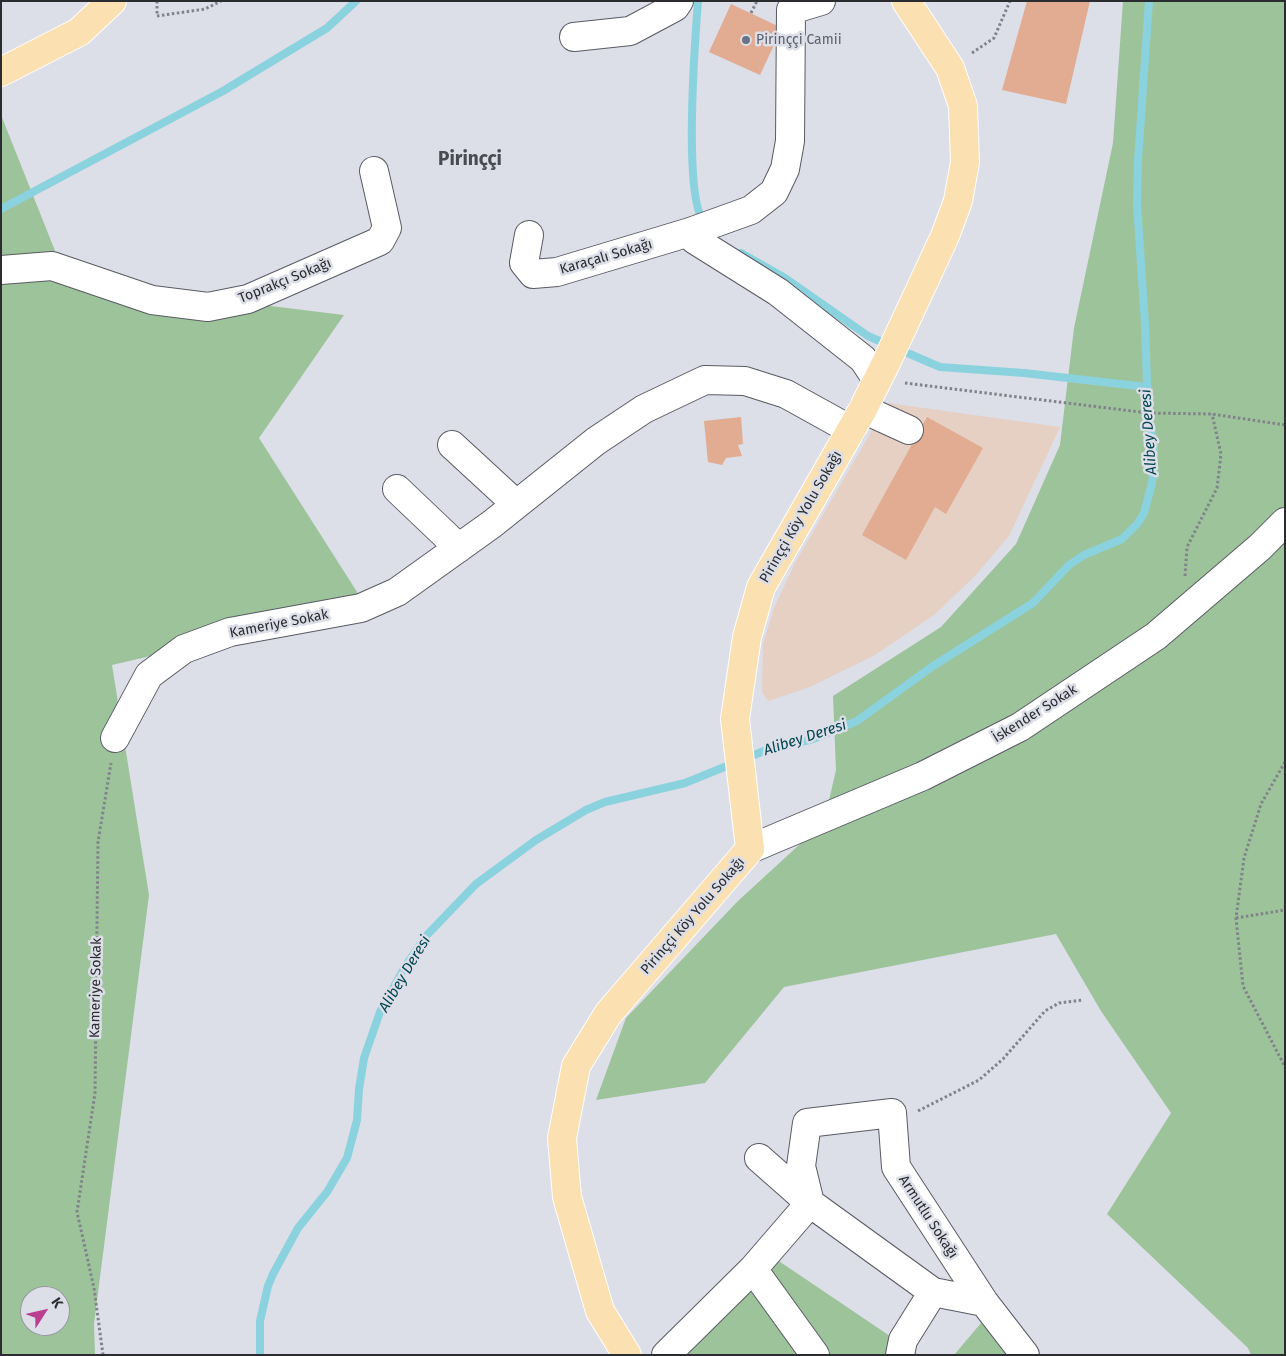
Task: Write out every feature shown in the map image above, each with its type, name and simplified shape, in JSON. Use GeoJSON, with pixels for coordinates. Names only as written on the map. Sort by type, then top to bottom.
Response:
{"type":"FeatureCollection","features":[{"type":"Feature","properties":{"kind":"main road"},"geometry":{"type":"LineString","coordinates":[[1,72],[79,32],[112,1]]}},
{"type":"Feature","properties":{"kind":"main road","name":"Pirinççi Köy Yolu Sokağı"},"geometry":{"type":"LineString","coordinates":[[627,1355],[600,1311],[567,1197],[562,1138],[576,1066],[608,1014],[750,849],[748,814],[736,719],[746,637],[761,587],[857,420],[945,236],[958,202],[965,162],[963,106],[950,68],[906,1]]}},
{"type":"Feature","properties":{"kind":"street"},"geometry":{"type":"LineString","coordinates":[[574,37],[630,31],[675,7],[679,1]]}},
{"type":"Feature","properties":{"kind":"street"},"geometry":{"type":"LineString","coordinates":[[820,1],[771,8],[790,141],[785,169],[774,192],[751,210],[690,232],[695,240],[778,292],[862,358],[882,371]]}},
{"type":"Feature","properties":{"kind":"street","name":"Toprakçı Sokağı"},"geometry":{"type":"LineString","coordinates":[[1,270],[52,266],[152,300],[208,307],[248,299],[380,241],[387,228],[374,171]]}},
{"type":"Feature","properties":{"kind":"street","name":"Karaçalı Sokağı"},"geometry":{"type":"LineString","coordinates":[[529,235],[524,263],[533,274],[557,272],[690,232]]}},
{"type":"Feature","properties":{"kind":"street","name":"Kameriye Sokak"},"geometry":{"type":"LineString","coordinates":[[114,738],[150,675],[184,649],[230,632],[361,608],[397,592],[459,548],[612,430],[644,409],[705,380],[745,381],[857,420],[909,430]]}},
{"type":"Feature","properties":{"kind":"street"},"geometry":{"type":"LineString","coordinates":[[452,445],[516,504]]}},
{"type":"Feature","properties":{"kind":"street"},"geometry":{"type":"LineString","coordinates":[[397,489],[459,548]]}},
{"type":"Feature","properties":{"kind":"street","name":"İskender Sokak"},"geometry":{"type":"LineString","coordinates":[[750,849],[923,776],[1020,727],[1156,636],[1260,547],[1285,522]]}},
{"type":"Feature","properties":{"kind":"street"},"geometry":{"type":"LineString","coordinates":[[810,1204],[801,1166],[806,1123],[892,1113]]}},
{"type":"Feature","properties":{"kind":"street","name":"Armutlu Sokağı"},"geometry":{"type":"LineString","coordinates":[[892,1113],[896,1167],[984,1302],[1025,1355]]}},
{"type":"Feature","properties":{"kind":"street"},"geometry":{"type":"LineString","coordinates":[[759,1158],[810,1204],[932,1292],[984,1302]]}},
{"type":"Feature","properties":{"kind":"street"},"geometry":{"type":"LineString","coordinates":[[666,1355],[753,1269],[810,1204]]}},
{"type":"Feature","properties":{"kind":"street"},"geometry":{"type":"LineString","coordinates":[[753,1269],[815,1355]]}},
{"type":"Feature","properties":{"kind":"street"},"geometry":{"type":"LineString","coordinates":[[900,1355],[903,1340],[932,1292]]}},
{"type":"Feature","properties":{"kind":"path"},"geometry":{"type":"LineString","coordinates":[[157,1],[157,16],[205,9],[221,1]]}},
{"type":"Feature","properties":{"kind":"path"},"geometry":{"type":"LineString","coordinates":[[757,1],[771,8]]}},
{"type":"Feature","properties":{"kind":"path"},"geometry":{"type":"LineString","coordinates":[[950,68],[994,38],[1010,1]]}},
{"type":"Feature","properties":{"kind":"path"},"geometry":{"type":"LineString","coordinates":[[882,371],[1119,410],[1148,413],[1212,414],[1285,425]]}},
{"type":"Feature","properties":{"kind":"path"},"geometry":{"type":"LineString","coordinates":[[1181,614],[1187,547],[1217,488],[1221,454],[1212,414]]}},
{"type":"Feature","properties":{"kind":"path","name":"Kameriye Sokak"},"geometry":{"type":"LineString","coordinates":[[103,1355],[94,1288],[77,1212],[95,1093],[98,842],[114,738]]}},
{"type":"Feature","properties":{"kind":"path"},"geometry":{"type":"LineString","coordinates":[[1285,762],[1261,804],[1244,858],[1236,918],[1242,986],[1285,1067]]}},
{"type":"Feature","properties":{"kind":"path"},"geometry":{"type":"LineString","coordinates":[[1236,918],[1285,910]]}},
{"type":"Feature","properties":{"kind":"path"},"geometry":{"type":"LineString","coordinates":[[892,1113],[922,1111],[979,1080],[1003,1059],[1045,1011],[1059,1003],[1083,1000]]}},
{"type":"Feature","properties":{"kind":"shaded area"},"geometry":{"type":"Polygon","coordinates":[[[888,403],[1060,427],[1009,536],[975,576],[934,615],[875,655],[810,687],[768,701],[762,692],[763,644],[774,608],[795,563],[888,403]]]}},
{"type":"Feature","properties":{"kind":"green space"},"geometry":{"type":"Polygon","coordinates":[[[1123,1],[1285,1],[1285,1355],[1251,1355],[1248,1348],[1107,1214],[1171,1113],[1101,1011],[1056,934],[784,987],[705,1083],[596,1100],[626,1018],[738,901],[824,822],[836,770],[833,696],[941,627],[1016,544],[1060,445],[1074,328],[1113,143],[1123,1]]]}},
{"type":"Feature","properties":{"kind":"green space"},"geometry":{"type":"Polygon","coordinates":[[[1,115],[67,281],[344,315],[259,438],[366,606],[112,665],[149,895],[94,1324],[95,1355],[1,1355],[1,115]]]}},
{"type":"Feature","properties":{"kind":"green space"},"geometry":{"type":"Polygon","coordinates":[[[764,1251],[918,1355],[669,1355],[764,1251]]]}},
{"type":"Feature","properties":{"kind":"green space"},"geometry":{"type":"Polygon","coordinates":[[[981,1323],[1011,1355],[954,1355],[981,1323]]]}},
{"type":"Feature","properties":{"kind":"building"},"geometry":{"type":"Polygon","coordinates":[[[1027,1],[1090,1],[1066,104],[1002,90],[1027,1]]]}},
{"type":"Feature","properties":{"kind":"building","name":"Pirinççi Camii"},"geometry":{"type":"Polygon","coordinates":[[[731,4],[782,28],[760,75],[709,52],[731,4]]]}},
{"type":"Feature","properties":{"kind":"building"},"geometry":{"type":"Polygon","coordinates":[[[741,417],[743,444],[738,445],[742,456],[726,458],[722,465],[708,462],[704,421],[741,417]]]}},
{"type":"Feature","properties":{"kind":"building"},"geometry":{"type":"Polygon","coordinates":[[[927,417],[983,448],[946,514],[935,507],[906,560],[862,535],[927,417]]]}},
{"type":"Feature","properties":{"kind":"waterway"},"geometry":{"type":"LineString","coordinates":[[1,209],[223,91],[327,28],[356,1]]}},
{"type":"Feature","properties":{"kind":"waterway"},"geometry":{"type":"LineString","coordinates":[[698,1],[693,81],[692,151],[698,207],[704,222]]}},
{"type":"Feature","properties":{"kind":"waterway","name":"Alibey Deresi"},"geometry":{"type":"LineString","coordinates":[[260,1355],[260,1321],[268,1286],[273,1274],[298,1228],[327,1192],[347,1158],[357,1120],[364,1058],[380,1012],[406,965],[426,936],[476,884],[536,840],[586,810],[605,802],[685,783],[764,751],[813,739],[857,721],[933,666],[1033,603],[1069,565],[1084,555],[1122,539],[1138,523],[1144,513],[1152,483],[1154,463],[1154,446],[1148,413],[1145,324],[1137,204],[1138,160],[1149,1]]}},
{"type":"Feature","properties":{"kind":"waterway"},"geometry":{"type":"LineString","coordinates":[[741,253],[785,278],[868,336],[940,367],[1024,373],[1147,387]]}},
{"type":"Feature","properties":{"kind":"place","name":"Pirinççi Camii"},"geometry":{"type":"Point","coordinates":[746,40]}},
{"type":"Feature","properties":{"kind":"district","name":"Pirinççi"},"geometry":{"type":"Point","coordinates":[470,160]}}]}
